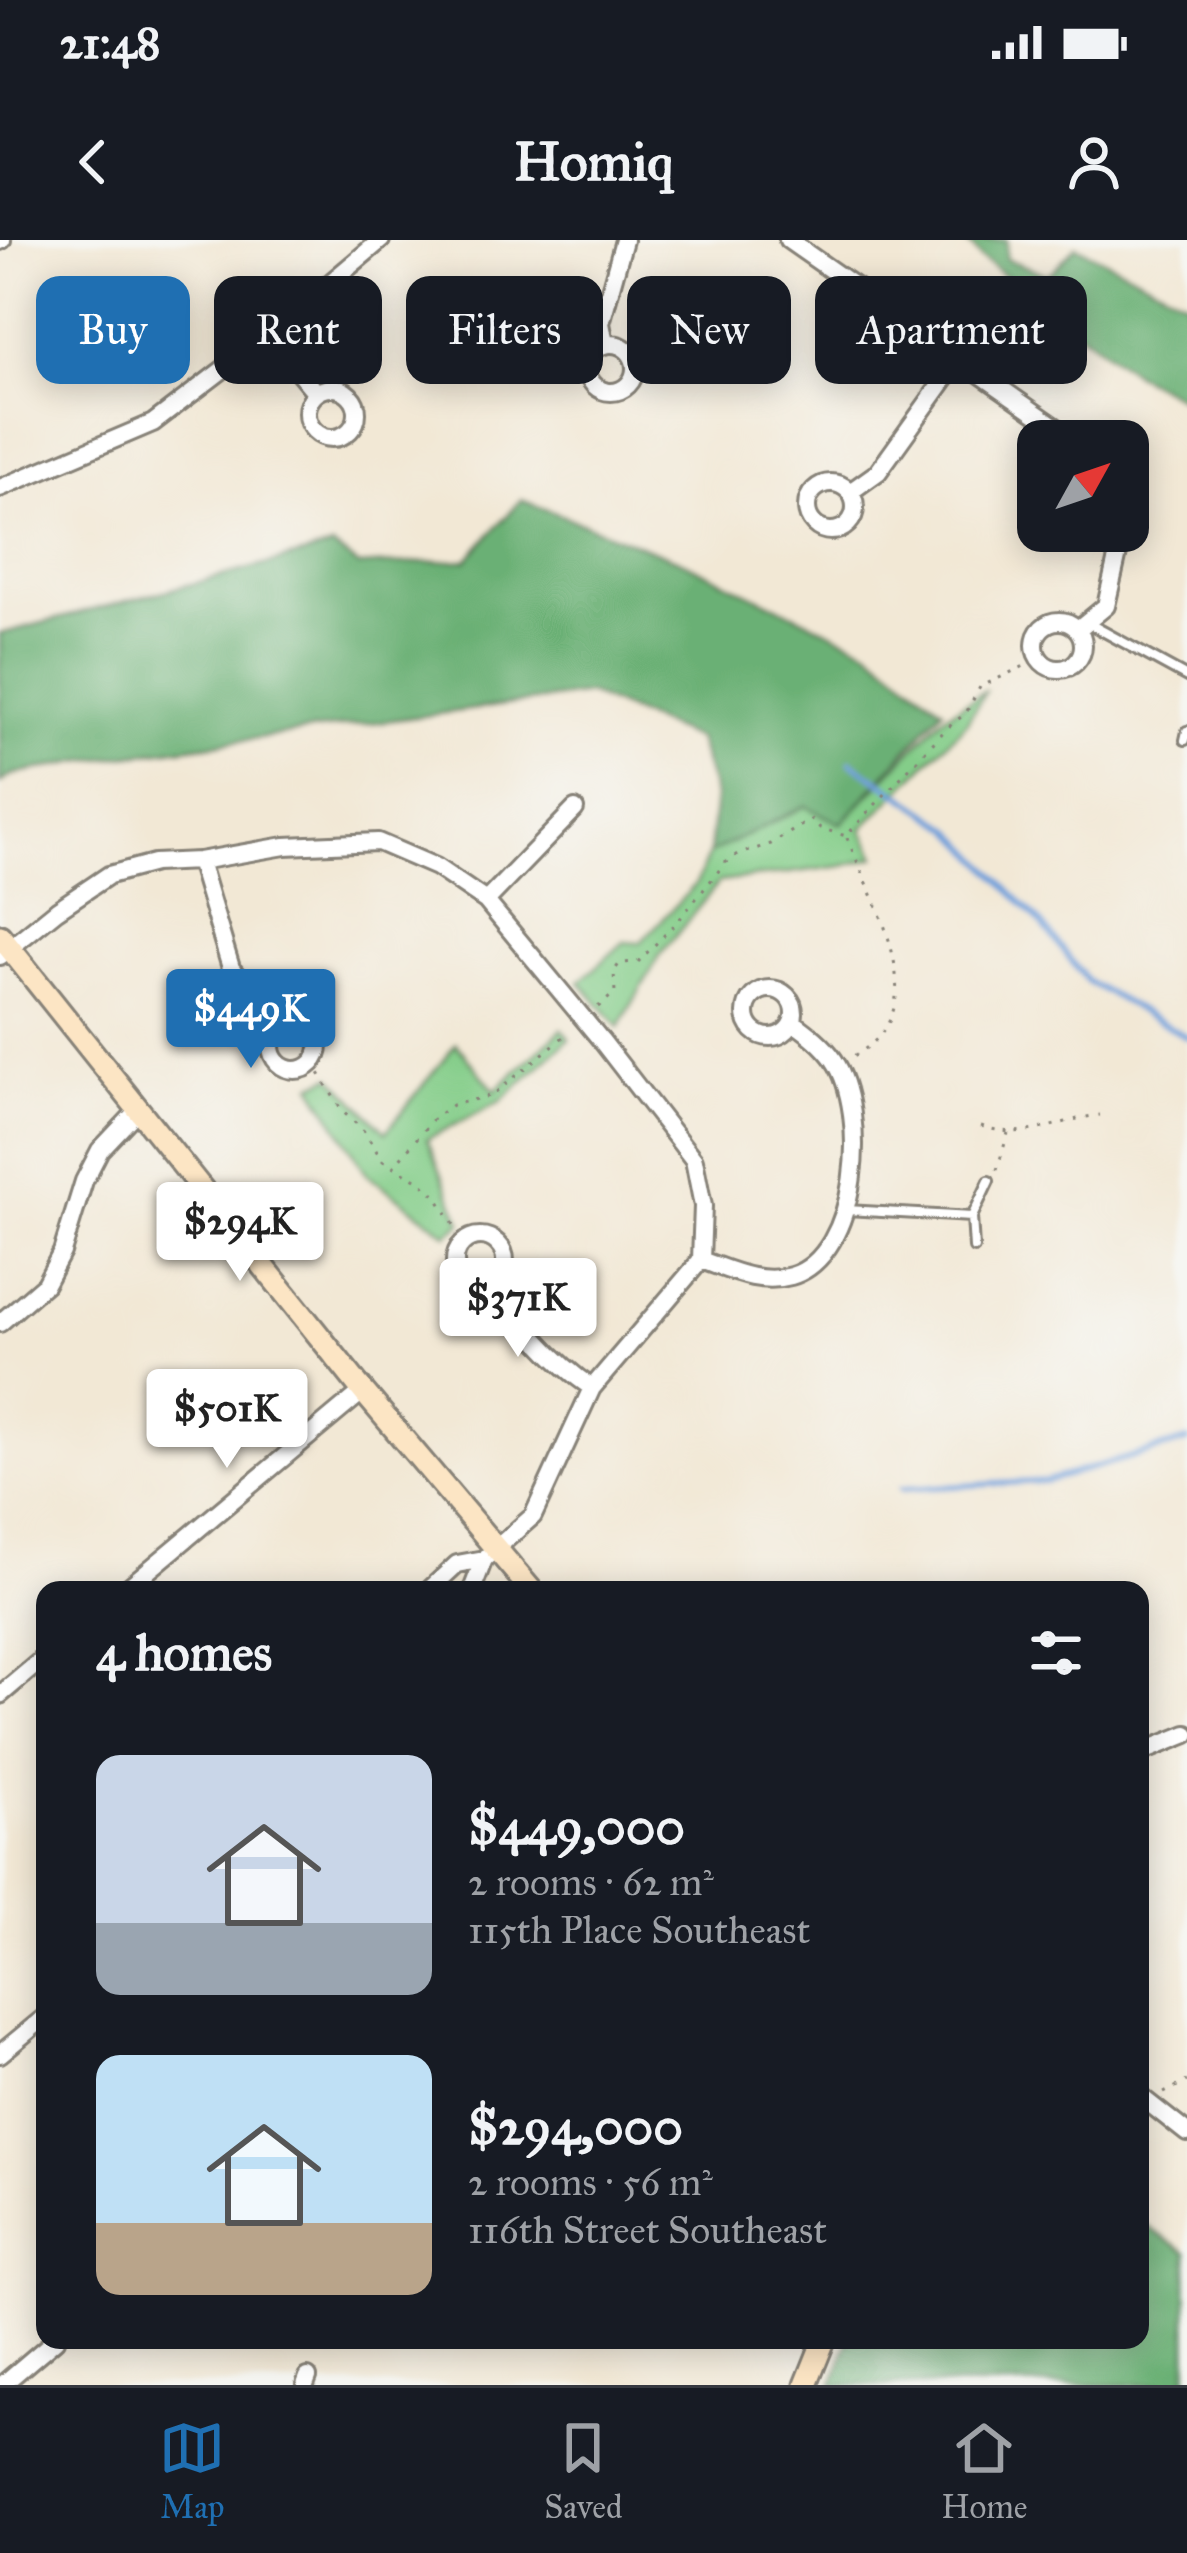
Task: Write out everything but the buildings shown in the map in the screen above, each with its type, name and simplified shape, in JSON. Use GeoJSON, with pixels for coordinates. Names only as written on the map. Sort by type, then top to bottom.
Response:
{"type":"FeatureCollection","features":[{"type":"Feature","properties":{"kind":"street"},"geometry":{"type":"LineString","coordinates":[[338,276],[381,240]]}},
{"type":"Feature","properties":{"kind":"street"},"geometry":{"type":"LineString","coordinates":[[605,344],[601,323],[624,240]]}},
{"type":"Feature","properties":{"kind":"street"},"geometry":{"type":"LineString","coordinates":[[791,240],[842,276]]}},
{"type":"Feature","properties":{"kind":"street"},"geometry":{"type":"LineString","coordinates":[[0,488],[153,423],[214,376]]}},
{"type":"Feature","properties":{"kind":"street"},"geometry":{"type":"LineString","coordinates":[[309,384],[316,393]]}},
{"type":"Feature","properties":{"kind":"street"},"geometry":{"type":"LineString","coordinates":[[850,492],[878,472],[941,384]]}},
{"type":"Feature","properties":{"kind":"street"},"geometry":{"type":"LineString","coordinates":[[995,384],[1046,420]]}},
{"type":"Feature","properties":{"kind":"street"},"geometry":{"type":"LineString","coordinates":[[1082,626],[1106,606],[1119,552]]}},
{"type":"Feature","properties":{"kind":"street"},"geometry":{"type":"LineString","coordinates":[[1065,621],[1082,626],[1083,650],[1074,665],[1053,669],[1039,658],[1035,641],[1047,624],[1065,621]]}},
{"type":"Feature","properties":{"kind":"street"},"geometry":{"type":"LineString","coordinates":[[486,901],[575,809]]}},
{"type":"Feature","properties":{"kind":"street"},"geometry":{"type":"LineString","coordinates":[[476,1581],[490,1554],[533,1516],[592,1388],[700,1260],[703,1206],[694,1160],[486,901],[436,867],[378,842],[285,846],[199,861],[154,863],[109,875],[3,947],[490,1554],[521,1581]]}},
{"type":"Feature","properties":{"kind":"street"},"geometry":{"type":"LineString","coordinates":[[199,861],[231,968],[279,1028]]}},
{"type":"Feature","properties":{"kind":"street"},"geometry":{"type":"LineString","coordinates":[[293,1022],[313,1029],[320,1046],[313,1063],[294,1071],[276,1061],[271,1044],[279,1028],[293,1022]]}},
{"type":"Feature","properties":{"kind":"street"},"geometry":{"type":"LineString","coordinates":[[700,1260],[758,1280],[794,1276],[819,1259],[843,1222],[854,1150],[850,1100],[836,1061],[793,1022]]}},
{"type":"Feature","properties":{"kind":"street"},"geometry":{"type":"LineString","coordinates":[[0,1323],[45,1284],[100,1150],[136,1112]]}},
{"type":"Feature","properties":{"kind":"street"},"geometry":{"type":"LineString","coordinates":[[482,1236],[501,1247],[504,1268],[493,1283],[471,1286],[457,1273],[455,1254],[464,1241],[482,1236]]}},
{"type":"Feature","properties":{"kind":"street"},"geometry":{"type":"LineString","coordinates":[[493,1283],[556,1364],[592,1388]]}},
{"type":"Feature","properties":{"kind":"street"},"geometry":{"type":"LineString","coordinates":[[136,1581],[363,1391]]}},
{"type":"Feature","properties":{"kind":"street"},"geometry":{"type":"LineString","coordinates":[[439,1581],[457,1564],[490,1554]]}},
{"type":"Feature","properties":{"kind":"street"},"geometry":{"type":"LineString","coordinates":[[0,1695],[36,1665]]}},
{"type":"Feature","properties":{"kind":"street"},"geometry":{"type":"LineString","coordinates":[[1149,1749],[1187,1734]]}},
{"type":"Feature","properties":{"kind":"street"},"geometry":{"type":"LineString","coordinates":[[0,2053],[36,2024]]}},
{"type":"Feature","properties":{"kind":"street"},"geometry":{"type":"LineString","coordinates":[[1149,2104],[1187,2133]]}},
{"type":"Feature","properties":{"kind":"street"},"geometry":{"type":"LineString","coordinates":[[2,2385],[44,2349]]}},
{"type":"Feature","properties":{"kind":"street"},"geometry":{"type":"LineString","coordinates":[[806,2385],[814,2349]]}},
{"type":"Feature","properties":{"kind":"lane"},"geometry":{"type":"LineString","coordinates":[[1082,626],[1187,677]]}},
{"type":"Feature","properties":{"kind":"lane"},"geometry":{"type":"LineString","coordinates":[[974,1248],[972,1217],[989,1181]]}},
{"type":"Feature","properties":{"kind":"lane"},"geometry":{"type":"LineString","coordinates":[[845,1210],[972,1217]]}},
{"type":"Feature","properties":{"kind":"path"},"geometry":{"type":"LineString","coordinates":[[846,836],[966,713],[980,688],[1039,658]]}},
{"type":"Feature","properties":{"kind":"path"},"geometry":{"type":"LineString","coordinates":[[393,1167],[433,1119],[452,1105],[493,1095],[615,993],[612,978],[620,963],[638,962],[736,855],[771,844],[812,818],[820,828],[846,836],[886,925],[894,956],[893,1018],[862,1052],[836,1061]]}},
{"type":"Feature","properties":{"kind":"path"},"geometry":{"type":"LineString","coordinates":[[313,1063],[341,1112],[363,1130],[383,1161],[420,1181],[436,1196],[464,1241]]}},
{"type":"Feature","properties":{"kind":"path"},"geometry":{"type":"LineString","coordinates":[[981,1126],[1008,1133],[1041,1131],[1064,1119],[1100,1115]]}},
{"type":"Feature","properties":{"kind":"path"},"geometry":{"type":"LineString","coordinates":[[989,1181],[999,1166],[1008,1133]]}},
{"type":"Feature","properties":{"kind":"path"},"geometry":{"type":"LineString","coordinates":[[1149,2097],[1187,2081]]}},
{"type":"Feature","properties":{"kind":"green space"},"geometry":{"type":"Polygon","coordinates":[[[965,240],[1007,240],[1006,259],[1048,275],[1076,246],[1187,301],[1187,401],[1135,374],[1087,338],[1087,276],[1005,276],[965,240]]]}},
{"type":"Feature","properties":{"kind":"green space"},"geometry":{"type":"Polygon","coordinates":[[[521,500],[679,560],[868,649],[943,709],[841,824],[805,806],[709,854],[715,797],[697,739],[588,694],[78,762],[12,775],[0,783],[0,634],[333,547],[359,566],[467,560],[521,500]]]}},
{"type":"Feature","properties":{"kind":"green space"},"geometry":{"type":"Polygon","coordinates":[[[986,690],[966,723],[862,829],[876,857],[843,866],[719,882],[660,955],[619,1027],[580,982],[624,942],[640,943],[696,884],[709,854],[805,806],[842,823],[944,716],[986,690]]]}},
{"type":"Feature","properties":{"kind":"green space"},"geometry":{"type":"Polygon","coordinates":[[[562,1029],[569,1039],[501,1101],[427,1139],[462,1222],[447,1234],[367,1174],[312,1085],[332,1076],[386,1132],[456,1044],[495,1091],[562,1029]]]}},
{"type":"Feature","properties":{"kind":"green space"},"geometry":{"type":"Polygon","coordinates":[[[1149,2228],[1187,2252],[1187,2385],[833,2385],[846,2349],[1149,2349],[1149,2228]]]}},
{"type":"Feature","properties":{"kind":"waterway"},"geometry":{"type":"LineString","coordinates":[[851,762],[952,829],[1043,925],[1088,982],[1187,1037]]}},
{"type":"Feature","properties":{"kind":"waterway"},"geometry":{"type":"LineString","coordinates":[[901,1489],[1046,1481],[1187,1441]]}}]}
